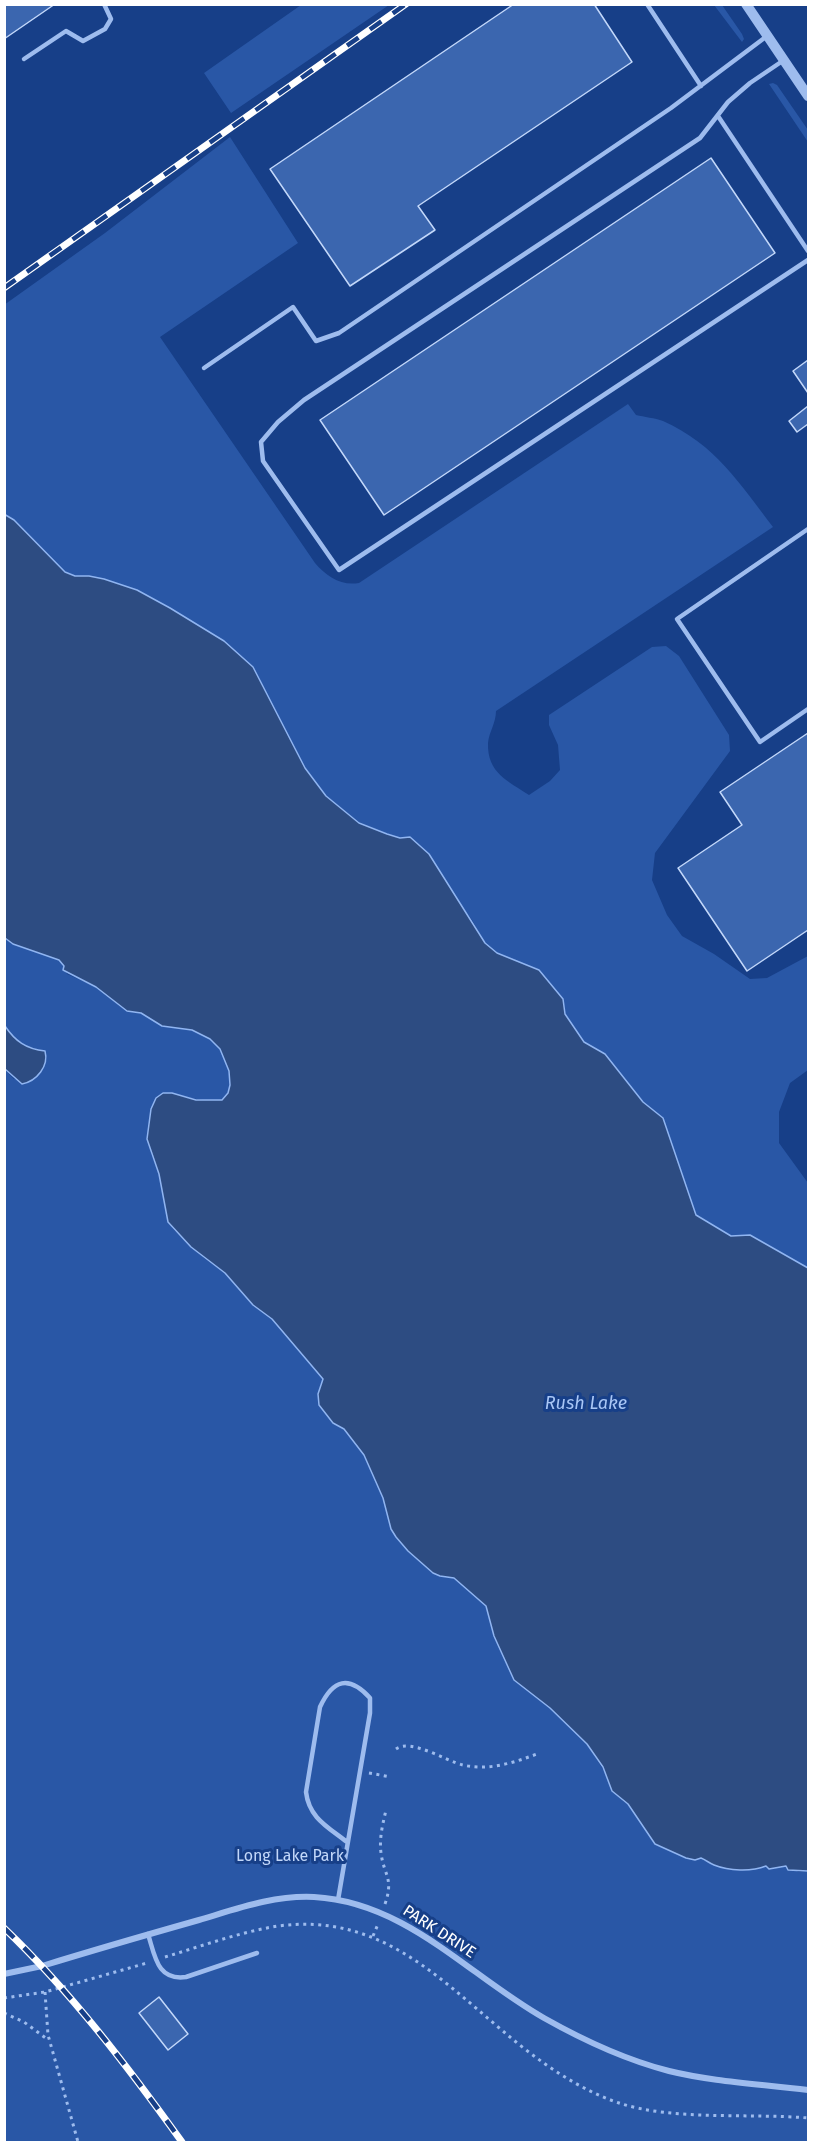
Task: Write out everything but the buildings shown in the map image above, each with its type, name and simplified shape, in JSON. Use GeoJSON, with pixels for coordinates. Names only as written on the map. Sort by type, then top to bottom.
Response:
{"type":"FeatureCollection","features":[{"type":"Feature","properties":{"kind":"street"},"geometry":{"type":"LineString","coordinates":[[746,4],[808,96]]}},
{"type":"Feature","properties":{"kind":"street","name":"PARK DRIVE"},"geometry":{"type":"LineString","coordinates":[[4,1974],[42,1966],[270,1900],[314,1898],[338,1900],[382,1913],[421,1933],[543,2018],[604,2048],[668,2070],[696,2076],[808,2090]]}},
{"type":"Feature","properties":{"kind":"lane"},"geometry":{"type":"LineString","coordinates":[[24,60],[66,31],[83,41],[105,29],[111,19],[104,4]]}},
{"type":"Feature","properties":{"kind":"lane"},"geometry":{"type":"LineString","coordinates":[[647,4],[701,86]]}},
{"type":"Feature","properties":{"kind":"lane"},"geometry":{"type":"LineString","coordinates":[[204,368],[293,307],[316,341],[339,333],[701,86],[767,36]]}},
{"type":"Feature","properties":{"kind":"lane"},"geometry":{"type":"LineString","coordinates":[[784,60],[750,83],[728,102],[700,138],[304,400],[278,422],[261,442],[263,461],[339,570],[808,260]]}},
{"type":"Feature","properties":{"kind":"lane"},"geometry":{"type":"LineString","coordinates":[[718,116],[808,251]]}},
{"type":"Feature","properties":{"kind":"lane"},"geometry":{"type":"LineString","coordinates":[[808,529],[677,619],[760,742],[808,709]]}},
{"type":"Feature","properties":{"kind":"lane"},"geometry":{"type":"LineString","coordinates":[[338,1900],[370,1713],[370,1698],[358,1686],[347,1682],[333,1687],[325,1696],[320,1707],[306,1792],[314,1815],[347,1842]]}},
{"type":"Feature","properties":{"kind":"lane"},"geometry":{"type":"LineString","coordinates":[[148,1934],[160,1968],[165,1974],[174,1978],[186,1977],[257,1953]]}},
{"type":"Feature","properties":{"kind":"path"},"geometry":{"type":"LineString","coordinates":[[396,1749],[399,1746],[409,1746],[463,1765],[483,1767],[513,1763],[537,1754]]}},
{"type":"Feature","properties":{"kind":"path"},"geometry":{"type":"LineString","coordinates":[[360,1771],[391,1777]]}},
{"type":"Feature","properties":{"kind":"path"},"geometry":{"type":"LineString","coordinates":[[385,1904],[390,1887],[381,1853],[386,1809]]}},
{"type":"Feature","properties":{"kind":"path"},"geometry":{"type":"LineString","coordinates":[[373,1936],[379,1922]]}},
{"type":"Feature","properties":{"kind":"path"},"geometry":{"type":"LineString","coordinates":[[163,1958],[253,1931],[297,1924],[337,1927],[373,1936],[409,1956],[449,1984],[538,2059],[570,2079],[618,2103],[672,2112],[808,2118]]}},
{"type":"Feature","properties":{"kind":"path"},"geometry":{"type":"LineString","coordinates":[[4,1998],[45,1992],[151,1961]]}},
{"type":"Feature","properties":{"kind":"path"},"geometry":{"type":"LineString","coordinates":[[45,1992],[49,2040],[78,2142]]}},
{"type":"Feature","properties":{"kind":"path"},"geometry":{"type":"LineString","coordinates":[[4,2013],[24,2022],[49,2040]]}},
{"type":"Feature","properties":{"kind":"green space"},"geometry":{"type":"Polygon","coordinates":[[[301,5],[389,5],[231,113],[204,73],[301,5]]]}},
{"type":"Feature","properties":{"kind":"green space"},"geometry":{"type":"Polygon","coordinates":[[[714,5],[722,5],[742,34],[744,39],[742,42],[714,5]]]}},
{"type":"Feature","properties":{"kind":"green space"},"geometry":{"type":"Polygon","coordinates":[[[769,84],[777,85],[808,130],[808,142],[769,84]]]}},
{"type":"Feature","properties":{"kind":"green space"},"geometry":{"type":"Polygon","coordinates":[[[230,137],[298,243],[160,337],[315,563],[329,576],[340,582],[359,583],[628,404],[636,415],[663,421],[681,430],[712,453],[773,527],[496,711],[488,743],[491,762],[495,769],[529,795],[550,781],[560,770],[558,745],[549,725],[549,715],[652,647],[666,646],[679,656],[729,735],[730,751],[655,853],[652,880],[667,915],[682,936],[714,954],[750,979],[767,978],[808,956],[808,1070],[790,1083],[779,1112],[779,1143],[808,1183],[808,1268],[750,1235],[731,1236],[696,1215],[663,1118],[643,1102],[605,1054],[584,1042],[565,1014],[563,999],[539,970],[497,953],[485,943],[472,920],[410,837],[400,838],[359,822],[326,796],[305,768],[253,667],[224,641],[137,590],[104,579],[75,576],[65,572],[14,520],[5,514],[4,305],[105,233],[230,137]]]}},
{"type":"Feature","properties":{"kind":"green space","name":"Long Lake Park"},"geometry":{"type":"Polygon","coordinates":[[[4,938],[13,944],[60,960],[67,974],[96,987],[121,1007],[141,1013],[162,1026],[192,1030],[210,1039],[220,1049],[229,1071],[228,1093],[222,1100],[215,1100],[197,1099],[172,1093],[151,1153],[159,1174],[168,1222],[204,1258],[225,1273],[253,1305],[272,1319],[323,1379],[320,1386],[338,1426],[344,1429],[364,1455],[383,1498],[391,1529],[396,1537],[433,1573],[454,1578],[486,1606],[494,1636],[514,1680],[550,1708],[587,1744],[623,1801],[628,1804],[655,1844],[695,1860],[701,1858],[714,1865],[727,1868],[747,1869],[767,1866],[769,1869],[783,1865],[799,1872],[808,1871],[808,2142],[5,2142],[4,1069],[14,1079],[45,1051],[22,1043],[5,1026],[4,938]]]}},
{"type":"Feature","properties":{"kind":"water","name":"Rush Lake"},"geometry":{"type":"Polygon","coordinates":[[[4,514],[14,520],[65,572],[75,576],[104,579],[137,590],[224,641],[253,667],[305,768],[326,796],[359,823],[400,838],[410,837],[429,854],[485,943],[497,953],[539,970],[563,999],[565,1014],[584,1042],[605,1054],[643,1102],[663,1118],[696,1215],[731,1236],[750,1235],[808,1268],[808,1871],[788,1870],[786,1866],[769,1869],[766,1866],[747,1870],[726,1869],[701,1858],[695,1860],[686,1858],[655,1844],[628,1804],[612,1791],[603,1767],[587,1744],[550,1708],[514,1680],[494,1636],[486,1606],[454,1578],[433,1573],[396,1537],[391,1529],[383,1498],[364,1455],[344,1429],[333,1423],[319,1405],[318,1394],[323,1379],[272,1319],[253,1305],[225,1273],[191,1247],[168,1222],[159,1174],[147,1139],[151,1109],[156,1098],[163,1093],[172,1093],[196,1100],[222,1100],[228,1093],[230,1085],[229,1071],[220,1049],[210,1039],[192,1030],[162,1026],[141,1013],[127,1011],[96,987],[63,970],[64,966],[59,960],[13,944],[5,938],[4,514]]]}},
{"type":"Feature","properties":{"kind":"water"},"geometry":{"type":"Polygon","coordinates":[[[5,1026],[22,1043],[45,1051],[46,1057],[41,1072],[32,1080],[22,1084],[5,1069],[5,1026]]]}},
{"type":"Feature","properties":{"kind":"railway"},"geometry":{"type":"LineString","coordinates":[[4,288],[406,4]]}},
{"type":"Feature","properties":{"kind":"railway"},"geometry":{"type":"LineString","coordinates":[[4,1928],[76,2004],[182,2142]]}}]}
